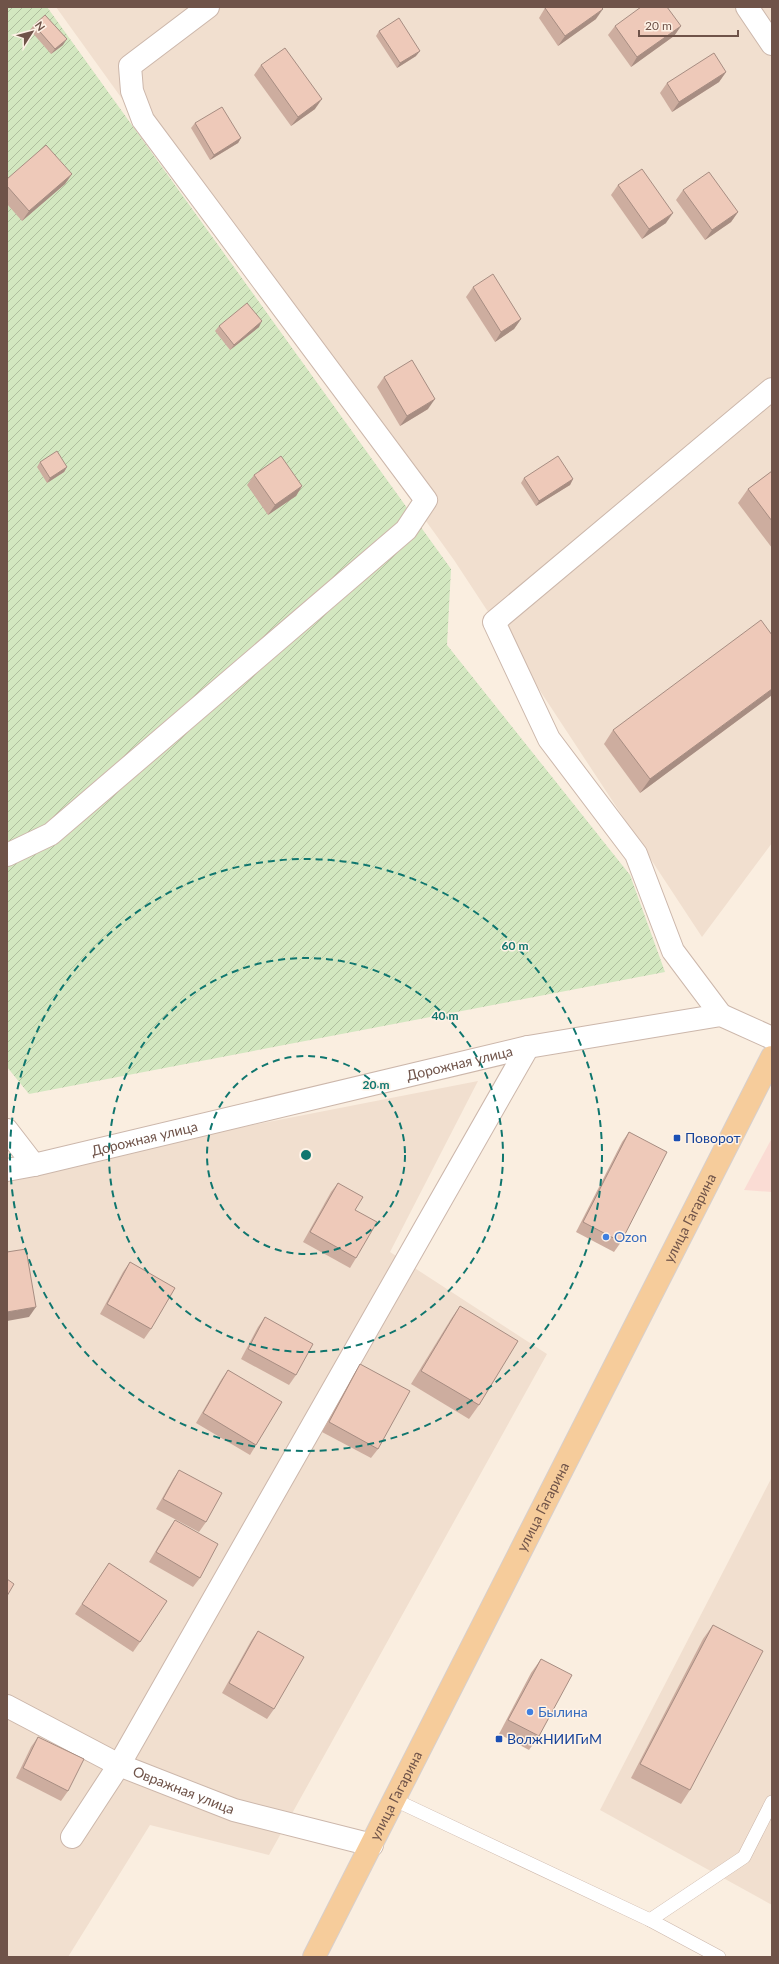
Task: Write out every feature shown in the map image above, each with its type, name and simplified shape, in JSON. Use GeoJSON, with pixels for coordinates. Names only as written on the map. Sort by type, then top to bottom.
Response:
{"type":"FeatureCollection","features":[{"type":"Feature","properties":{"kind":"main road","name":"улица Гагарина"},"geometry":{"type":"LineString","coordinates":[[314,1957],[772,1057]]}},
{"type":"Feature","properties":{"kind":"street"},"geometry":{"type":"LineString","coordinates":[[7,855],[51,834],[406,530],[426,500],[143,120],[132,91],[130,66],[208,7]]}},
{"type":"Feature","properties":{"kind":"street"},"geometry":{"type":"LineString","coordinates":[[747,7],[772,44]]}},
{"type":"Feature","properties":{"kind":"street"},"geometry":{"type":"LineString","coordinates":[[772,389],[494,622],[549,739],[636,854],[673,951],[721,1015],[772,1038]]}},
{"type":"Feature","properties":{"kind":"street","name":"Дорожная улица"},"geometry":{"type":"LineString","coordinates":[[7,1170],[34,1165],[528,1047],[721,1015]]}},
{"type":"Feature","properties":{"kind":"street"},"geometry":{"type":"LineString","coordinates":[[72,1837],[119,1765],[528,1047]]}},
{"type":"Feature","properties":{"kind":"street"},"geometry":{"type":"LineString","coordinates":[[7,1130],[34,1165]]}},
{"type":"Feature","properties":{"kind":"street","name":"Овражная улица"},"geometry":{"type":"LineString","coordinates":[[7,1706],[119,1765],[234,1810],[372,1845]]}},
{"type":"Feature","properties":{"kind":"lane"},"geometry":{"type":"LineString","coordinates":[[394,1800],[650,1920],[719,1957]]}},
{"type":"Feature","properties":{"kind":"lane"},"geometry":{"type":"LineString","coordinates":[[650,1920],[744,1857],[772,1802]]}},
{"type":"Feature","properties":{"kind":"shaded area"},"geometry":{"type":"Polygon","coordinates":[[[56,7],[772,7],[772,843],[702,937],[454,560],[56,7]]]}},
{"type":"Feature","properties":{"kind":"shaded area"},"geometry":{"type":"Polygon","coordinates":[[[478,1081],[390,1252],[547,1354],[269,1855],[150,1825],[68,1957],[7,1957],[7,1173],[478,1081]]]}},
{"type":"Feature","properties":{"kind":"shaded area"},"geometry":{"type":"Polygon","coordinates":[[[772,1138],[772,1192],[744,1190],[772,1138]]]}},
{"type":"Feature","properties":{"kind":"shaded area"},"geometry":{"type":"Polygon","coordinates":[[[772,1477],[772,1905],[600,1810],[772,1477]]]}},
{"type":"Feature","properties":{"kind":"green space"},"geometry":{"type":"Polygon","coordinates":[[[7,7],[47,7],[451,569],[447,645],[630,875],[665,972],[29,1094],[7,1067],[7,7]]]}},
{"type":"Feature","properties":{"kind":"building"},"geometry":{"type":"Polygon","coordinates":[[[601,7],[603,9],[565,36],[545,8],[601,7]]]}},
{"type":"Feature","properties":{"kind":"building"},"geometry":{"type":"Polygon","coordinates":[[[641,7],[667,7],[681,26],[637,57],[615,26],[641,7]]]}},
{"type":"Feature","properties":{"kind":"building"},"geometry":{"type":"Polygon","coordinates":[[[45,15],[67,39],[55,49],[34,25],[45,15]]]}},
{"type":"Feature","properties":{"kind":"building"},"geometry":{"type":"Polygon","coordinates":[[[399,18],[420,51],[400,63],[379,31],[399,18]]]}},
{"type":"Feature","properties":{"kind":"building"},"geometry":{"type":"Polygon","coordinates":[[[285,48],[322,99],[298,117],[261,65],[285,48]]]}},
{"type":"Feature","properties":{"kind":"building"},"geometry":{"type":"Polygon","coordinates":[[[714,53],[726,72],[679,102],[667,83],[714,53]]]}},
{"type":"Feature","properties":{"kind":"building"},"geometry":{"type":"Polygon","coordinates":[[[222,107],[241,138],[214,155],[195,123],[222,107]]]}},
{"type":"Feature","properties":{"kind":"building"},"geometry":{"type":"Polygon","coordinates":[[[46,145],[72,174],[29,211],[7,186],[7,179],[46,145]]]}},
{"type":"Feature","properties":{"kind":"building"},"geometry":{"type":"Polygon","coordinates":[[[642,169],[673,213],[649,229],[618,185],[642,169]]]}},
{"type":"Feature","properties":{"kind":"building"},"geometry":{"type":"Polygon","coordinates":[[[709,172],[738,212],[712,230],[683,190],[709,172]]]}},
{"type":"Feature","properties":{"kind":"building"},"geometry":{"type":"Polygon","coordinates":[[[493,274],[521,319],[501,332],[473,287],[493,274]]]}},
{"type":"Feature","properties":{"kind":"building"},"geometry":{"type":"Polygon","coordinates":[[[247,303],[262,321],[234,345],[219,326],[247,303]]]}},
{"type":"Feature","properties":{"kind":"building"},"geometry":{"type":"Polygon","coordinates":[[[412,360],[435,399],[407,416],[384,377],[412,360]]]}},
{"type":"Feature","properties":{"kind":"building"},"geometry":{"type":"Polygon","coordinates":[[[57,451],[67,467],[50,478],[40,462],[57,451]]]}},
{"type":"Feature","properties":{"kind":"building"},"geometry":{"type":"Polygon","coordinates":[[[281,456],[302,486],[275,505],[254,475],[281,456]]]}},
{"type":"Feature","properties":{"kind":"building"},"geometry":{"type":"Polygon","coordinates":[[[558,456],[573,479],[539,501],[524,478],[558,456]]]}},
{"type":"Feature","properties":{"kind":"building"},"geometry":{"type":"Polygon","coordinates":[[[772,471],[772,521],[748,489],[772,471]]]}},
{"type":"Feature","properties":{"kind":"building"},"geometry":{"type":"Polygon","coordinates":[[[761,620],[772,635],[772,689],[650,779],[613,730],[761,620]]]}},
{"type":"Feature","properties":{"kind":"building"},"geometry":{"type":"Polygon","coordinates":[[[629,1132],[667,1152],[621,1242],[583,1222],[629,1132]]]}},
{"type":"Feature","properties":{"kind":"building"},"geometry":{"type":"Polygon","coordinates":[[[338,1183],[363,1197],[355,1210],[377,1222],[356,1258],[310,1232],[338,1183]]]}},
{"type":"Feature","properties":{"kind":"building"},"geometry":{"type":"Polygon","coordinates":[[[26,1249],[36,1307],[7,1312],[7,1252],[26,1249]]]}},
{"type":"Feature","properties":{"kind":"building"},"geometry":{"type":"Polygon","coordinates":[[[130,1262],[175,1288],[151,1329],[107,1304],[130,1262]]]}},
{"type":"Feature","properties":{"kind":"building"},"geometry":{"type":"Polygon","coordinates":[[[460,1306],[518,1341],[479,1405],[421,1371],[460,1306]]]}},
{"type":"Feature","properties":{"kind":"building"},"geometry":{"type":"Polygon","coordinates":[[[265,1317],[313,1344],[296,1375],[248,1349],[265,1317]]]}},
{"type":"Feature","properties":{"kind":"building"},"geometry":{"type":"Polygon","coordinates":[[[360,1364],[410,1391],[378,1449],[329,1422],[360,1364]]]}},
{"type":"Feature","properties":{"kind":"building"},"geometry":{"type":"Polygon","coordinates":[[[228,1370],[282,1402],[256,1445],[203,1413],[228,1370]]]}},
{"type":"Feature","properties":{"kind":"building"},"geometry":{"type":"Polygon","coordinates":[[[179,1470],[222,1493],[206,1522],[163,1499],[179,1470]]]}},
{"type":"Feature","properties":{"kind":"building"},"geometry":{"type":"Polygon","coordinates":[[[175,1520],[218,1544],[200,1578],[156,1552],[175,1520]]]}},
{"type":"Feature","properties":{"kind":"building"},"geometry":{"type":"Polygon","coordinates":[[[109,1563],[167,1601],[140,1642],[82,1604],[109,1563]]]}},
{"type":"Feature","properties":{"kind":"building"},"geometry":{"type":"Polygon","coordinates":[[[7,1579],[14,1584],[7,1596],[7,1579]]]}},
{"type":"Feature","properties":{"kind":"building"},"geometry":{"type":"Polygon","coordinates":[[[713,1625],[763,1651],[690,1790],[640,1764],[713,1625]]]}},
{"type":"Feature","properties":{"kind":"building"},"geometry":{"type":"Polygon","coordinates":[[[258,1631],[304,1657],[274,1709],[229,1683],[258,1631]]]}},
{"type":"Feature","properties":{"kind":"building","name":"Былина"},"geometry":{"type":"Polygon","coordinates":[[[541,1659],[572,1675],[539,1736],[508,1720],[541,1659]]]}},
{"type":"Feature","properties":{"kind":"building"},"geometry":{"type":"Polygon","coordinates":[[[38,1737],[84,1759],[68,1791],[23,1768],[38,1737]]]}},
{"type":"Feature","properties":{"kind":"place","name":"Поворот"},"geometry":{"type":"Point","coordinates":[677,1138]}},
{"type":"Feature","properties":{"kind":"place","name":"Ozon"},"geometry":{"type":"Point","coordinates":[606,1237]}},
{"type":"Feature","properties":{"kind":"place","name":"Былина"},"geometry":{"type":"Point","coordinates":[530,1712]}},
{"type":"Feature","properties":{"kind":"place","name":"ВолжНИИГиМ"},"geometry":{"type":"Point","coordinates":[499,1739]}}]}
